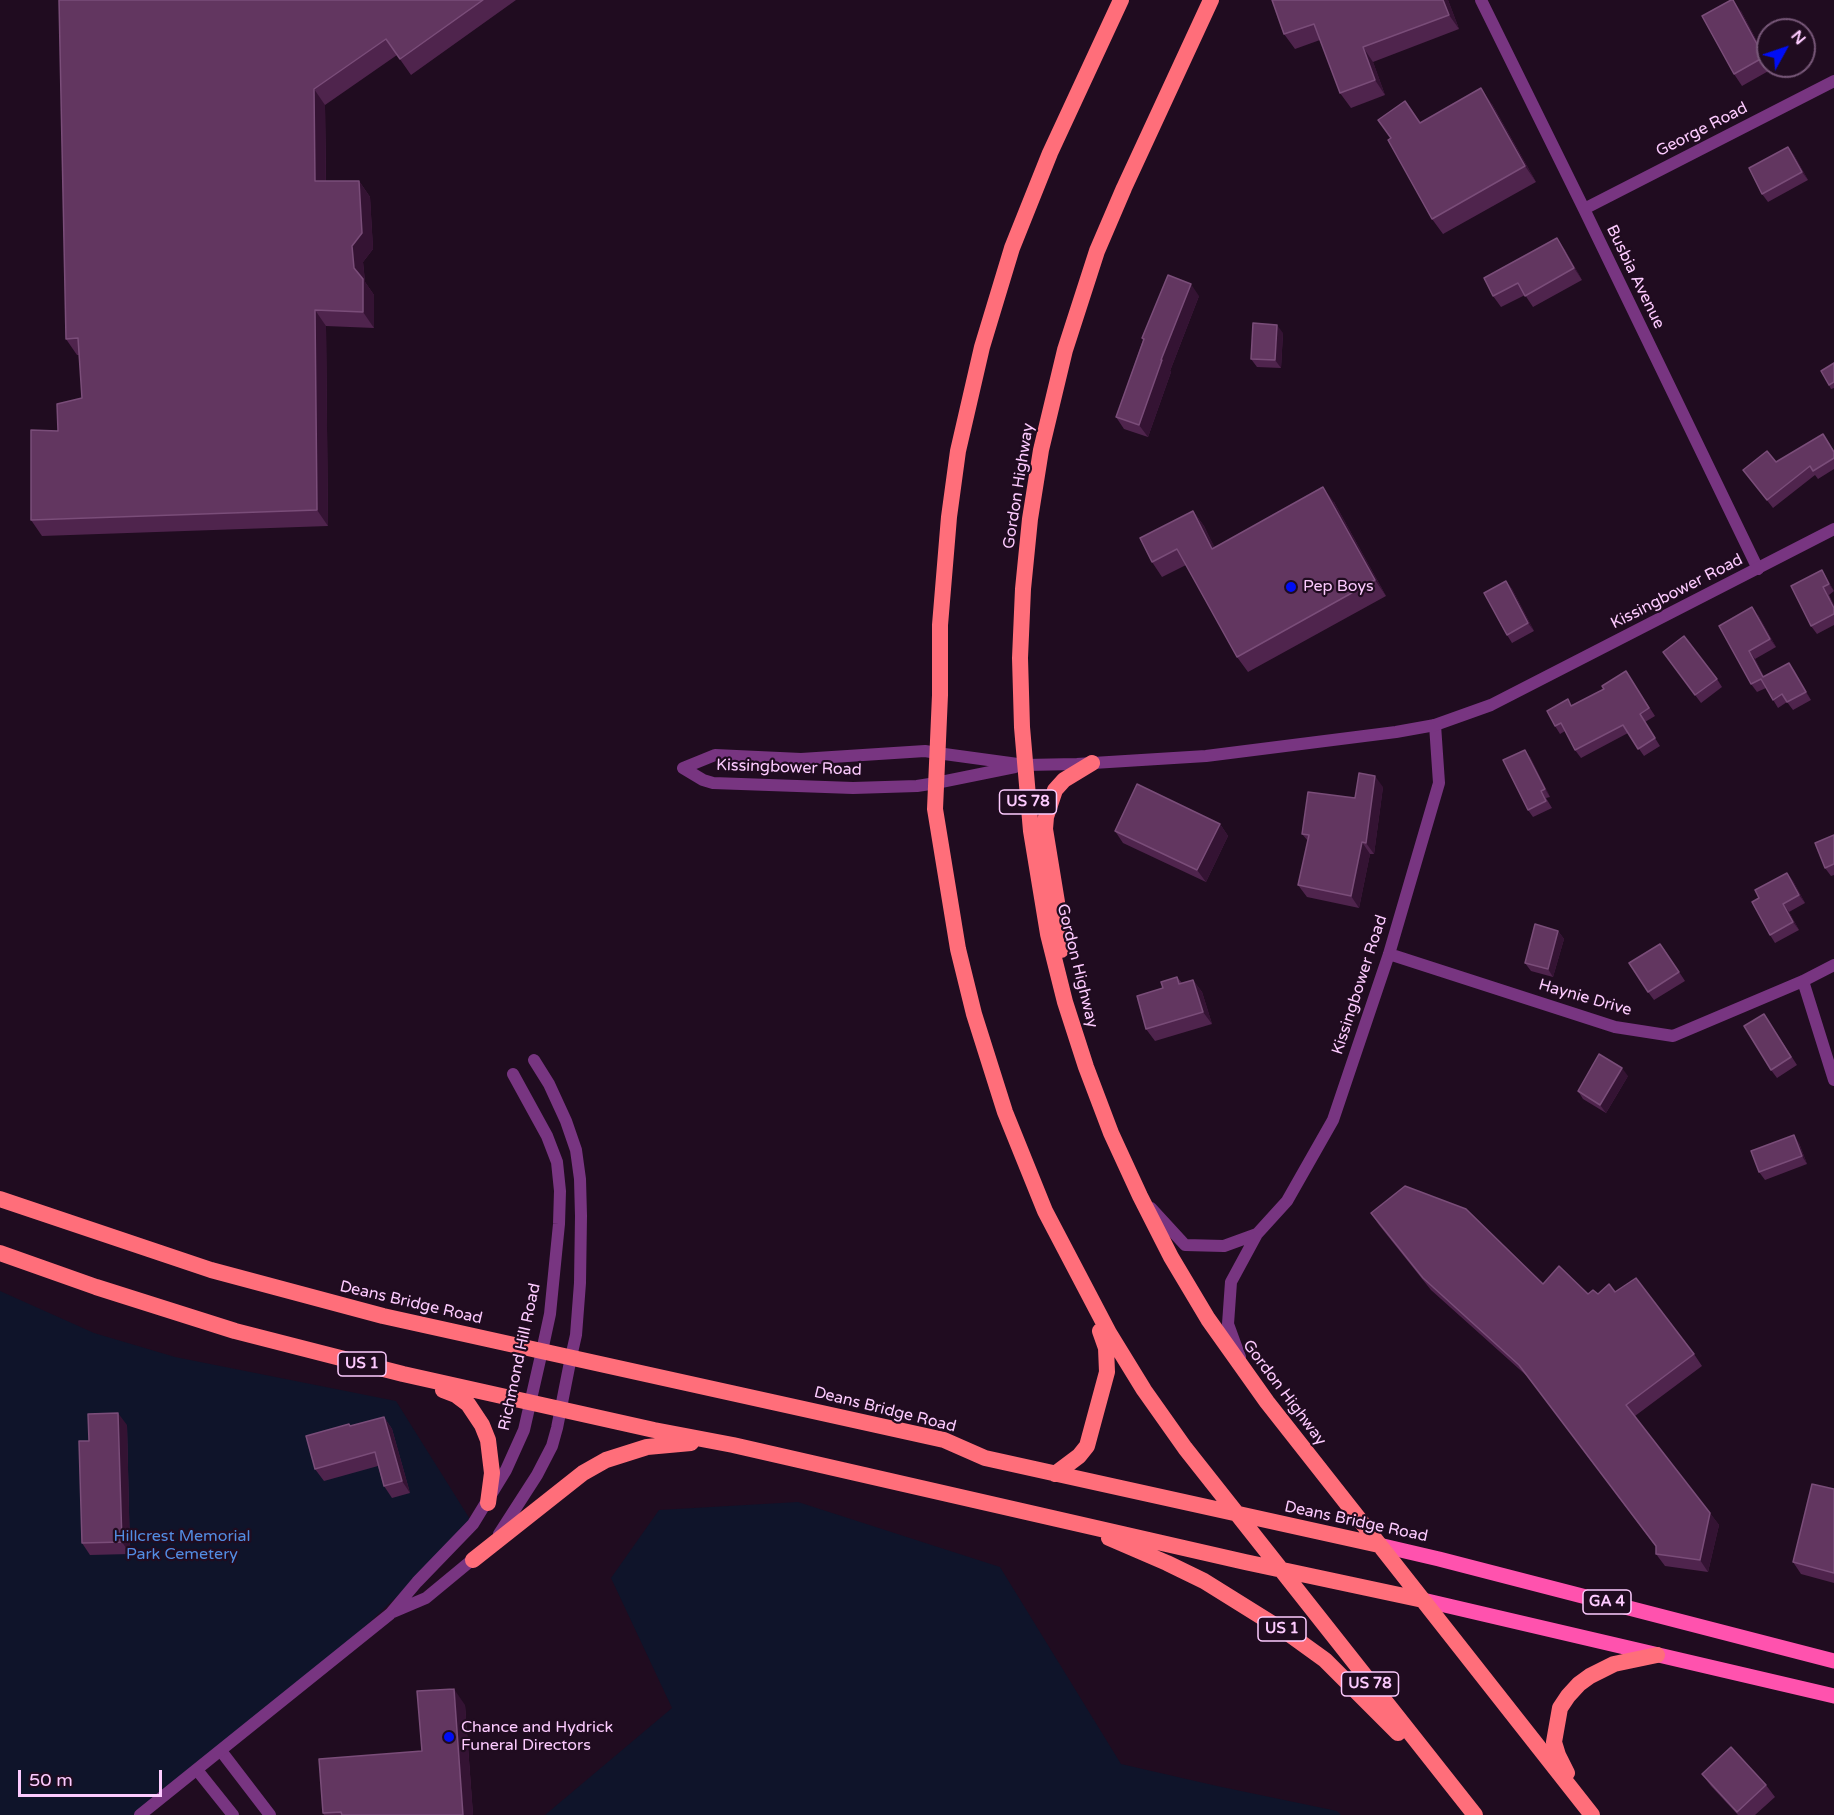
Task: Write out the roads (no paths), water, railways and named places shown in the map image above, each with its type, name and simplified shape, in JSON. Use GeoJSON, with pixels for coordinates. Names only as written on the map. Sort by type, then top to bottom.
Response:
{"type":"FeatureCollection","features":[{"type":"Feature","properties":{"kind":"highway","name":"US 78"},"geometry":{"type":"LineString","coordinates":[[1121,0],[1050,153],[1016,238],[1000,283],[975,374],[958,451],[949,517],[940,625],[940,695],[935,809],[958,949],[974,1014],[1005,1112],[1044,1210],[1091,1302],[1144,1390],[1185,1448],[1461,1797]]}},
{"type":"Feature","properties":{"kind":"highway","name":"Gordon Highway"},"geometry":{"type":"LineString","coordinates":[[1211,0],[1097,251],[1065,350],[1041,450],[1030,519],[1023,589],[1020,658],[1022,727],[1035,866],[1048,934],[1065,1002],[1111,1133],[1140,1196],[1189,1288],[1246,1375],[1589,1812]]}},
{"type":"Feature","properties":{"kind":"highway"},"geometry":{"type":"LineString","coordinates":[[1065,1002],[1057,902],[1046,823],[1055,790],[1064,780],[1092,763]]}},
{"type":"Feature","properties":{"kind":"highway","name":"Deans Bridge Road"},"geometry":{"type":"LineString","coordinates":[[0,1199],[211,1270],[383,1316],[944,1440],[985,1458],[1379,1545]]}},
{"type":"Feature","properties":{"kind":"highway","name":"US 1"},"geometry":{"type":"LineString","coordinates":[[0,1253],[96,1287],[235,1330],[403,1374],[1064,1520],[1204,1581],[1289,1634],[1325,1660],[1461,1797],[1475,1815]]}},
{"type":"Feature","properties":{"kind":"highway"},"geometry":{"type":"LineString","coordinates":[[1055,1474],[1079,1456],[1087,1446],[1107,1372],[1106,1348],[1091,1302]]}},
{"type":"Feature","properties":{"kind":"highway"},"geometry":{"type":"LineString","coordinates":[[403,1374],[456,1395],[468,1404],[483,1425],[492,1473],[488,1503]]}},
{"type":"Feature","properties":{"kind":"highway"},"geometry":{"type":"LineString","coordinates":[[473,1560],[583,1473],[606,1460],[647,1447],[725,1444]]}},
{"type":"Feature","properties":{"kind":"highway","name":"GA 4"},"geometry":{"type":"LineString","coordinates":[[1064,1520],[1423,1600]]}},
{"type":"Feature","properties":{"kind":"highway"},"geometry":{"type":"LineString","coordinates":[[1589,1812],[1558,1755],[1554,1742],[1560,1708],[1579,1684],[1590,1676],[1614,1664],[1657,1655]]}},
{"type":"Feature","properties":{"kind":"main road","name":"Deans Bridge Road"},"geometry":{"type":"LineString","coordinates":[[1379,1545],[1462,1564],[1834,1661]]}},
{"type":"Feature","properties":{"kind":"main road","name":"GA 4"},"geometry":{"type":"LineString","coordinates":[[1423,1600],[1834,1696]]}},
{"type":"Feature","properties":{"kind":"street","name":"Busbia Avenue"},"geometry":{"type":"LineString","coordinates":[[1480,0],[1758,569]]}},
{"type":"Feature","properties":{"kind":"street","name":"George Road"},"geometry":{"type":"LineString","coordinates":[[1584,209],[1834,81]]}},
{"type":"Feature","properties":{"kind":"street","name":"Kissingbower Road"},"geometry":{"type":"LineString","coordinates":[[1025,765],[917,786],[853,788],[713,783],[683,768],[715,755],[801,759],[925,751],[1025,765],[1092,763],[1206,756],[1435,725],[1491,705],[1834,529]]}},
{"type":"Feature","properties":{"kind":"street","name":"Kissingbower Road"},"geometry":{"type":"LineString","coordinates":[[1246,1375],[1228,1324],[1231,1282],[1257,1234],[1287,1201],[1333,1120],[1389,954],[1439,783],[1435,725]]}},
{"type":"Feature","properties":{"kind":"street","name":"Haynie Drive"},"geometry":{"type":"LineString","coordinates":[[1389,954],[1615,1027],[1673,1036],[1803,981],[1834,965]]}},
{"type":"Feature","properties":{"kind":"street"},"geometry":{"type":"LineString","coordinates":[[1803,981],[1834,1080]]}},
{"type":"Feature","properties":{"kind":"street","name":"Richmond Hill Road"},"geometry":{"type":"LineString","coordinates":[[390,1614],[426,1598],[473,1560],[501,1532],[552,1446],[576,1335],[580,1283],[580,1179],[576,1150],[566,1121],[549,1084],[534,1060]]}},
{"type":"Feature","properties":{"kind":"street","name":"Richmond Hill Road"},"geometry":{"type":"LineString","coordinates":[[140,1815],[390,1614],[417,1582],[473,1524],[488,1503],[506,1470],[524,1430],[550,1314],[560,1191],[557,1162],[547,1136],[513,1074]]}},
{"type":"Feature","properties":{"kind":"street","name":"Kissingbower Road"},"geometry":{"type":"LineString","coordinates":[[1140,1196],[1185,1245],[1224,1246],[1257,1234]]}},
{"type":"Feature","properties":{"kind":"street"},"geometry":{"type":"LineString","coordinates":[[221,1751],[270,1815]]}},
{"type":"Feature","properties":{"kind":"street"},"geometry":{"type":"LineString","coordinates":[[197,1770],[233,1815]]}},
{"type":"Feature","properties":{"kind":"place","name":"Pep Boys"},"geometry":{"type":"Point","coordinates":[1291,587]}},
{"type":"Feature","properties":{"kind":"place","name":"Chance and Hydrick Funeral Directors"},"geometry":{"type":"Point","coordinates":[449,1737]}},
{"type":"Feature","properties":{"kind":"park label","name":"Hillcrest Memorial Park Cemetery"},"geometry":{"type":"Point","coordinates":[182,1546]}}]}
